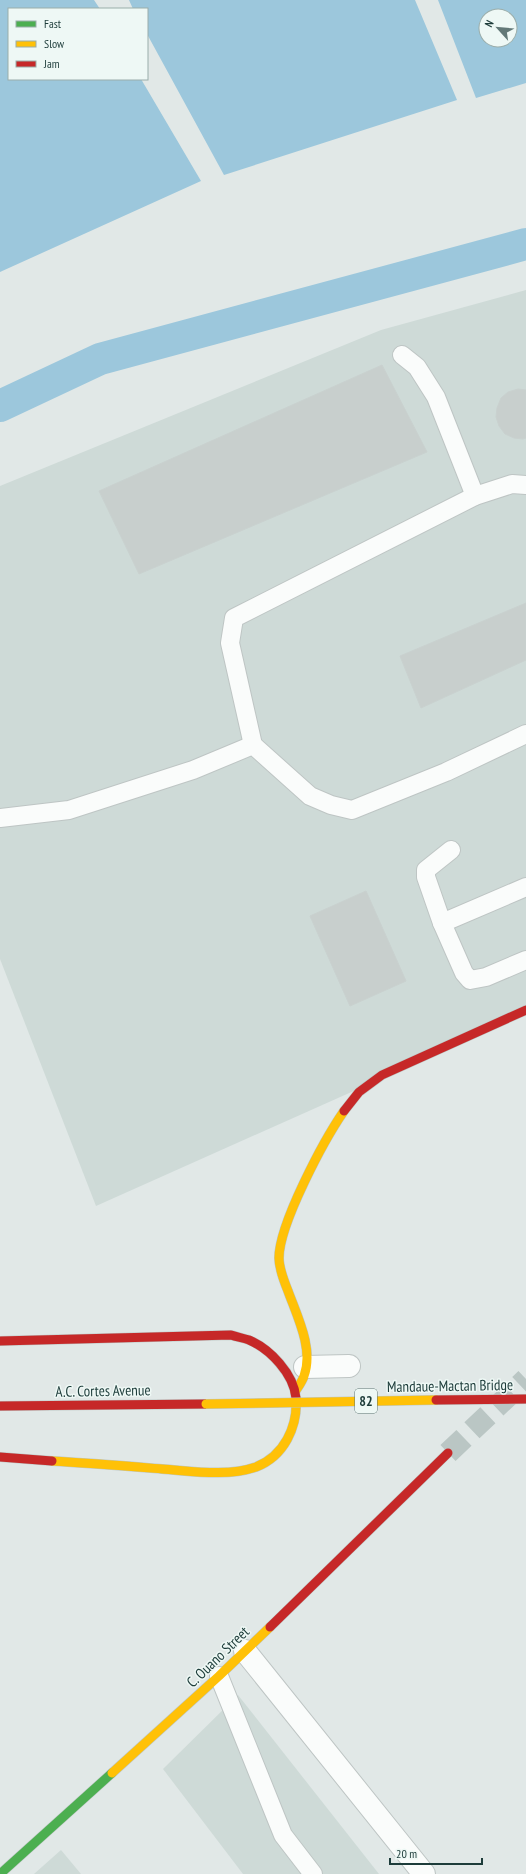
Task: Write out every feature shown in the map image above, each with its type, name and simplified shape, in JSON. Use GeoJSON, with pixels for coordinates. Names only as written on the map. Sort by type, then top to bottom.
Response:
{"type":"FeatureCollection","features":[{"type":"Feature","properties":{"kind":"main road"},"geometry":{"type":"LineString","coordinates":[[295,1392],[305,1374],[307,1352],[305,1336],[284,1278],[279,1259],[280,1245],[286,1225],[332,1128],[348,1104],[368,1084],[382,1075],[526,1010]]}},
{"type":"Feature","properties":{"kind":"main road"},"geometry":{"type":"LineString","coordinates":[[0,1341],[241,1336],[267,1351],[277,1360],[287,1373],[295,1392],[298,1408],[296,1424],[289,1438],[270,1458],[255,1467],[246,1470],[195,1471],[0,1457]]}},
{"type":"Feature","properties":{"kind":"main road","name":"Mandaue-Mactan Bridge"},"geometry":{"type":"LineString","coordinates":[[206,1404],[526,1399]]}},
{"type":"Feature","properties":{"kind":"main road","name":"A.C. Cortes Avenue"},"geometry":{"type":"LineString","coordinates":[[0,1406],[206,1404]]}},
{"type":"Feature","properties":{"kind":"main road","name":"C. Ouano Street"},"geometry":{"type":"LineString","coordinates":[[0,1874],[219,1676],[448,1453]]}},
{"type":"Feature","properties":{"kind":"street"},"geometry":{"type":"LineString","coordinates":[[305,1367],[349,1366]]}},
{"type":"Feature","properties":{"kind":"street"},"geometry":{"type":"LineString","coordinates":[[246,1650],[424,1874]]}},
{"type":"Feature","properties":{"kind":"lane"},"geometry":{"type":"LineString","coordinates":[[402,355],[417,367],[436,398],[476,496]]}},
{"type":"Feature","properties":{"kind":"lane"},"geometry":{"type":"LineString","coordinates":[[526,485],[512,484],[476,496],[234,618],[230,643],[253,745],[310,796],[331,805],[352,810],[446,772],[526,734]]}},
{"type":"Feature","properties":{"kind":"lane"},"geometry":{"type":"LineString","coordinates":[[0,818],[68,810],[193,770],[253,745]]}},
{"type":"Feature","properties":{"kind":"lane"},"geometry":{"type":"LineString","coordinates":[[451,850],[426,870],[426,877],[442,923],[464,973],[470,980],[486,977],[526,960]]}},
{"type":"Feature","properties":{"kind":"lane"},"geometry":{"type":"LineString","coordinates":[[442,923],[526,887]]}},
{"type":"Feature","properties":{"kind":"lane"},"geometry":{"type":"LineString","coordinates":[[219,1676],[283,1835],[313,1874]]}},
{"type":"Feature","properties":{"kind":"shaded area"},"geometry":{"type":"Polygon","coordinates":[[[526,290],[526,1014],[96,1206],[0,959],[0,486],[381,330],[526,290]]]}},
{"type":"Feature","properties":{"kind":"shaded area"},"geometry":{"type":"Polygon","coordinates":[[[238,1695],[379,1874],[243,1874],[163,1769],[238,1695]]]}},
{"type":"Feature","properties":{"kind":"shaded area"},"geometry":{"type":"Polygon","coordinates":[[[61,1850],[81,1874],[34,1874],[61,1850]]]}},
{"type":"Feature","properties":{"kind":"water"},"geometry":{"type":"Polygon","coordinates":[[[0,0],[94,0],[99,8],[8,8],[8,80],[142,80],[201,181],[0,272],[0,0]]]}},
{"type":"Feature","properties":{"kind":"water"},"geometry":{"type":"Polygon","coordinates":[[[129,0],[415,0],[457,100],[224,175],[148,36],[148,8],[133,8],[129,0]]]}},
{"type":"Feature","properties":{"kind":"water"},"geometry":{"type":"Polygon","coordinates":[[[438,0],[526,0],[526,83],[476,98],[438,0]]]}},
{"type":"Feature","properties":{"kind":"building"},"geometry":{"type":"Polygon","coordinates":[[[382,365],[427,452],[139,574],[99,491],[382,365]]]}},
{"type":"Feature","properties":{"kind":"building"},"geometry":{"type":"Polygon","coordinates":[[[518,389],[526,390],[526,438],[523,439],[514,438],[505,434],[499,426],[496,417],[497,408],[501,398],[508,392],[518,389]]]}},
{"type":"Feature","properties":{"kind":"building"},"geometry":{"type":"Polygon","coordinates":[[[526,603],[526,660],[421,708],[400,656],[526,603]]]}},
{"type":"Feature","properties":{"kind":"building"},"geometry":{"type":"Polygon","coordinates":[[[366,891],[406,981],[350,1006],[310,916],[366,891]]]}},
{"type":"Feature","properties":{"kind":"waterway"},"geometry":{"type":"LineString","coordinates":[[0,406],[100,359],[526,244]]}},
{"type":"Feature","properties":{"kind":"tunnel"},"geometry":{"type":"LineString","coordinates":[[448,1453],[526,1379]]}},
{"type":"Feature","properties":{"kind":"traffic: fast"},"geometry":{"type":"LineString","coordinates":[[0,1874],[112,1773]]}},
{"type":"Feature","properties":{"kind":"traffic: slow"},"geometry":{"type":"LineString","coordinates":[[295,1392],[304,1376],[307,1366],[306,1344],[300,1322],[281,1271],[279,1262],[281,1243],[294,1204],[304,1183],[325,1141],[344,1111]]}},
{"type":"Feature","properties":{"kind":"traffic: slow"},"geometry":{"type":"LineString","coordinates":[[52,1461],[197,1472],[221,1473],[245,1470],[266,1462],[281,1448],[292,1430],[295,1419],[296,1398]]}},
{"type":"Feature","properties":{"kind":"traffic: slow"},"geometry":{"type":"LineString","coordinates":[[206,1404],[436,1400]]}},
{"type":"Feature","properties":{"kind":"traffic: slow"},"geometry":{"type":"LineString","coordinates":[[112,1773],[219,1676],[270,1627]]}},
{"type":"Feature","properties":{"kind":"traffic: jam"},"geometry":{"type":"LineString","coordinates":[[344,1111],[359,1092],[382,1075],[526,1010]]}},
{"type":"Feature","properties":{"kind":"traffic: jam"},"geometry":{"type":"LineString","coordinates":[[0,1341],[231,1335],[249,1340],[265,1349],[273,1356],[280,1363],[291,1380],[296,1398]]}},
{"type":"Feature","properties":{"kind":"traffic: jam"},"geometry":{"type":"LineString","coordinates":[[436,1400],[526,1399]]}},
{"type":"Feature","properties":{"kind":"traffic: jam"},"geometry":{"type":"LineString","coordinates":[[0,1406],[206,1404]]}},
{"type":"Feature","properties":{"kind":"traffic: jam"},"geometry":{"type":"LineString","coordinates":[[270,1627],[448,1453]]}},
{"type":"Feature","properties":{"kind":"traffic: jam"},"geometry":{"type":"LineString","coordinates":[[0,1457],[52,1461]]}}]}
